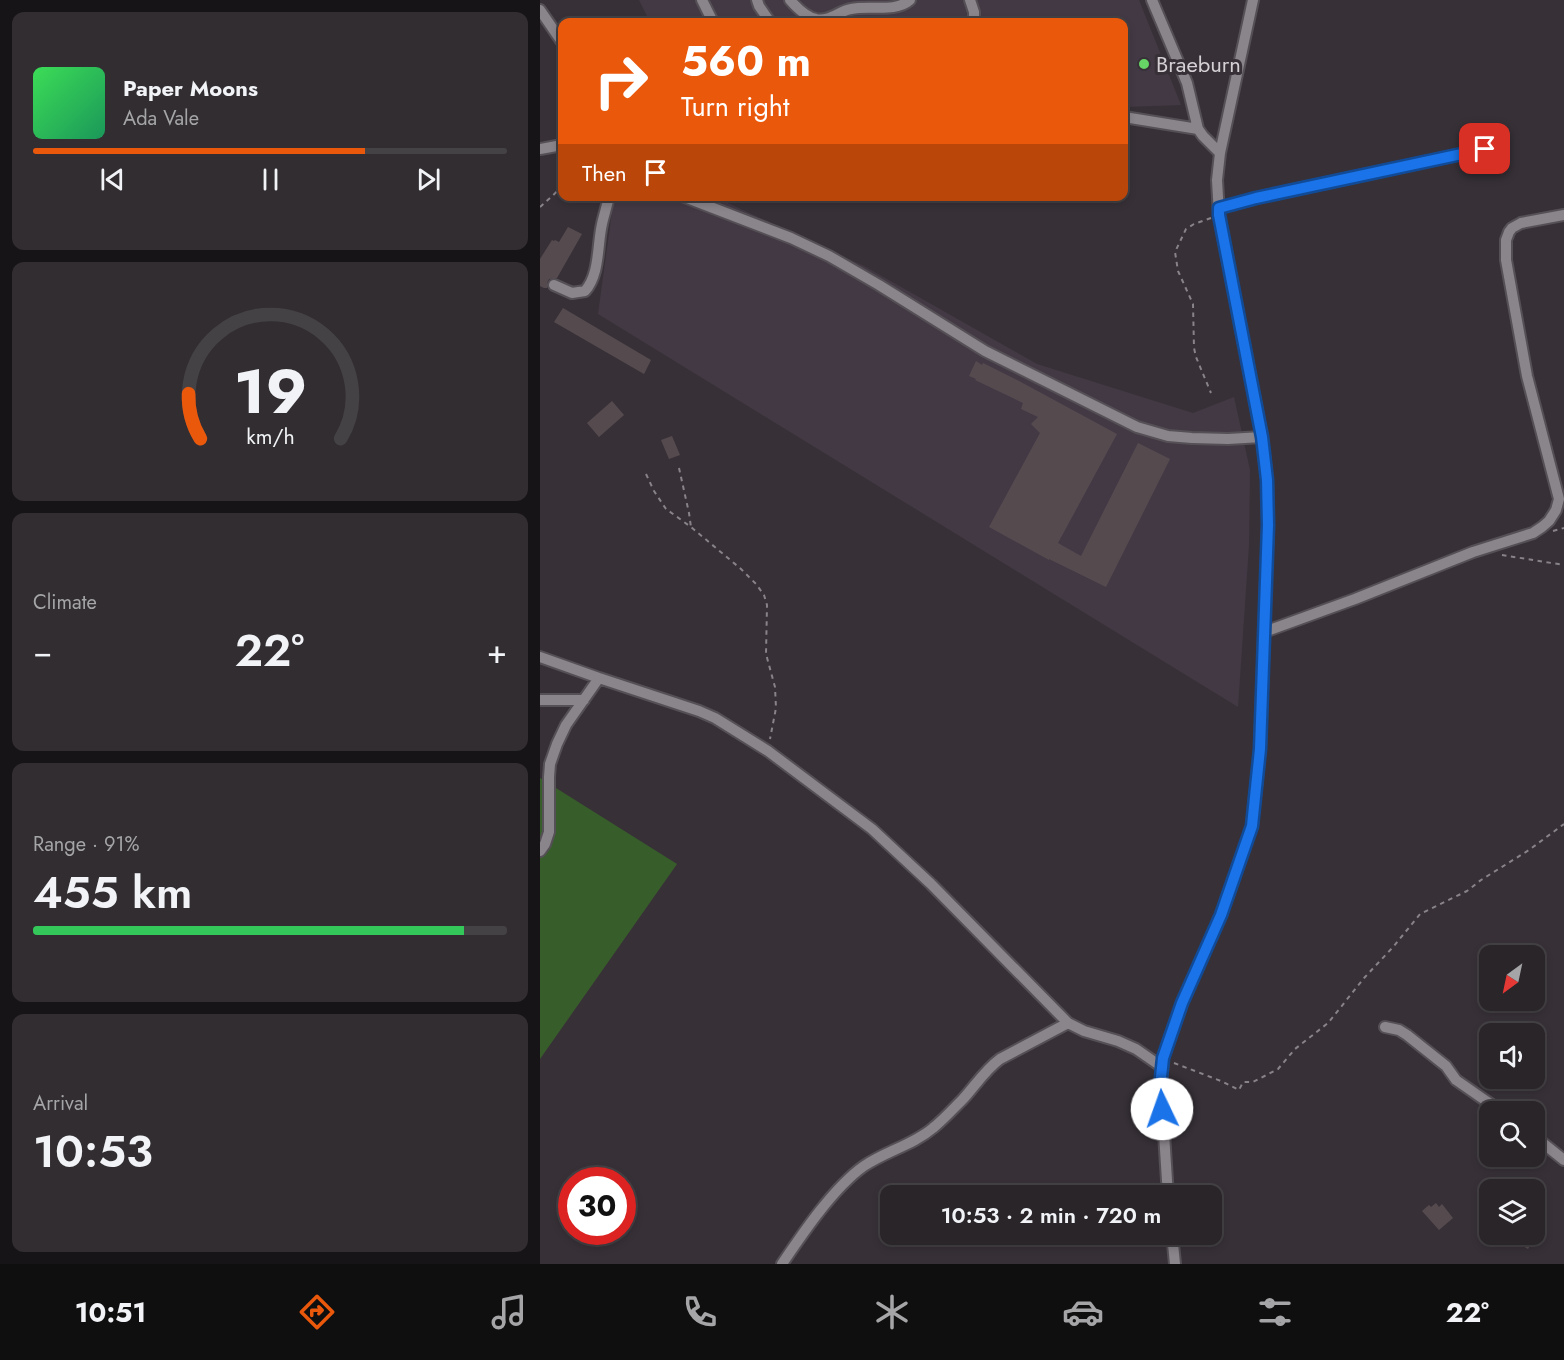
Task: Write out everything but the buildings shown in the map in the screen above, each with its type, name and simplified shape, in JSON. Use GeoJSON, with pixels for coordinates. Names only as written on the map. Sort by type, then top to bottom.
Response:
{"type":"FeatureCollection","features":[{"type":"Feature","properties":{"kind":"street"},"geometry":{"type":"LineString","coordinates":[[702,0],[711,18]]}},
{"type":"Feature","properties":{"kind":"street"},"geometry":{"type":"LineString","coordinates":[[758,0],[759,6],[767,18]]}},
{"type":"Feature","properties":{"kind":"street"},"geometry":{"type":"LineString","coordinates":[[790,0],[812,18]]}},
{"type":"Feature","properties":{"kind":"street"},"geometry":{"type":"LineString","coordinates":[[830,18],[853,8],[872,4],[897,6],[910,0]]}},
{"type":"Feature","properties":{"kind":"street"},"geometry":{"type":"LineString","coordinates":[[970,0],[974,18]]}},
{"type":"Feature","properties":{"kind":"street"},"geometry":{"type":"LineString","coordinates":[[1152,0],[1187,83],[1198,129],[1220,153]]}},
{"type":"Feature","properties":{"kind":"street"},"geometry":{"type":"LineString","coordinates":[[1167,1185],[1161,1087],[1163,1063],[1182,1003],[1221,915],[1252,826],[1260,749],[1268,525],[1267,480],[1262,437],[1219,212],[1217,180],[1220,153],[1253,0]]}},
{"type":"Feature","properties":{"kind":"street"},"geometry":{"type":"LineString","coordinates":[[540,10],[558,36]]}},
{"type":"Feature","properties":{"kind":"street"},"geometry":{"type":"LineString","coordinates":[[1128,118],[1198,129]]}},
{"type":"Feature","properties":{"kind":"street"},"geometry":{"type":"LineString","coordinates":[[540,149],[558,146]]}},
{"type":"Feature","properties":{"kind":"street"},"geometry":{"type":"LineString","coordinates":[[1219,212],[1256,198],[1462,153],[1485,149],[1494,151]]}},
{"type":"Feature","properties":{"kind":"street"},"geometry":{"type":"LineString","coordinates":[[554,285],[572,293],[585,291],[588,288],[594,276],[608,201]]}},
{"type":"Feature","properties":{"kind":"street"},"geometry":{"type":"LineString","coordinates":[[695,201],[791,238],[829,256],[985,351],[1137,427],[1168,436],[1192,438],[1262,437]]}},
{"type":"Feature","properties":{"kind":"street"},"geometry":{"type":"LineString","coordinates":[[1264,632],[1473,552],[1533,533],[1549,521],[1556,510],[1559,499],[1527,376],[1506,260],[1506,240],[1512,228],[1521,223],[1564,215]]}},
{"type":"Feature","properties":{"kind":"street"},"geometry":{"type":"LineString","coordinates":[[540,657],[699,711],[724,723],[768,751],[872,829],[931,884],[1068,1023],[1084,1031],[1118,1041],[1163,1063]]}},
{"type":"Feature","properties":{"kind":"street"},"geometry":{"type":"LineString","coordinates":[[540,851],[549,832],[550,764],[566,725],[599,678]]}},
{"type":"Feature","properties":{"kind":"street"},"geometry":{"type":"LineString","coordinates":[[540,700],[584,700]]}},
{"type":"Feature","properties":{"kind":"street"},"geometry":{"type":"LineString","coordinates":[[782,1264],[802,1234],[841,1186],[857,1172],[873,1161],[922,1137],[962,1100],[990,1066],[1068,1023]]}},
{"type":"Feature","properties":{"kind":"street"},"geometry":{"type":"LineString","coordinates":[[1385,1027],[1399,1030],[1407,1035],[1446,1066],[1456,1080],[1486,1101]]}},
{"type":"Feature","properties":{"kind":"street"},"geometry":{"type":"LineString","coordinates":[[1545,1145],[1564,1160]]}},
{"type":"Feature","properties":{"kind":"street"},"geometry":{"type":"LineString","coordinates":[[1173,1245],[1175,1264]]}},
{"type":"Feature","properties":{"kind":"path"},"geometry":{"type":"LineString","coordinates":[[540,207],[558,191]]}},
{"type":"Feature","properties":{"kind":"path"},"geometry":{"type":"LineString","coordinates":[[1211,393],[1196,357],[1193,304],[1178,271],[1175,252],[1186,229],[1219,212]]}},
{"type":"Feature","properties":{"kind":"path"},"geometry":{"type":"LineString","coordinates":[[679,468],[691,527]]}},
{"type":"Feature","properties":{"kind":"path"},"geometry":{"type":"LineString","coordinates":[[646,474],[666,509],[741,569],[764,595],[767,605],[766,654],[773,675],[776,698],[768,751]]}},
{"type":"Feature","properties":{"kind":"path"},"geometry":{"type":"LineString","coordinates":[[1495,554],[1564,565]]}},
{"type":"Feature","properties":{"kind":"path"},"geometry":{"type":"LineString","coordinates":[[1163,1063],[1221,1081],[1239,1090],[1243,1083],[1253,1082],[1278,1069],[1295,1049],[1328,1023],[1420,914],[1467,891],[1564,824]]}},
{"type":"Feature","properties":{"kind":"shaded area","name":"Braeburn"},"geometry":{"type":"Polygon","coordinates":[[[639,0],[1139,0],[1181,105],[1128,107],[1128,18],[648,18],[639,0]]]}},
{"type":"Feature","properties":{"kind":"shaded area"},"geometry":{"type":"Polygon","coordinates":[[[613,201],[724,201],[864,266],[1037,364],[1193,413],[1234,397],[1250,470],[1249,545],[1238,707],[598,314],[613,201]]]}},
{"type":"Feature","properties":{"kind":"green space"},"geometry":{"type":"Polygon","coordinates":[[[540,778],[677,864],[540,1059],[540,778]]]}},
{"type":"Feature","properties":{"kind":"place","name":"Braeburn"},"geometry":{"type":"Point","coordinates":[1144,64]}},
{"type":"Feature","properties":{"kind":"route"},"geometry":{"type":"LineString","coordinates":[[1162,1109],[1163,1058],[1182,1003],[1221,915],[1252,826],[1260,749],[1268,525],[1267,480],[1262,437],[1219,208],[1485,149]]}}]}
